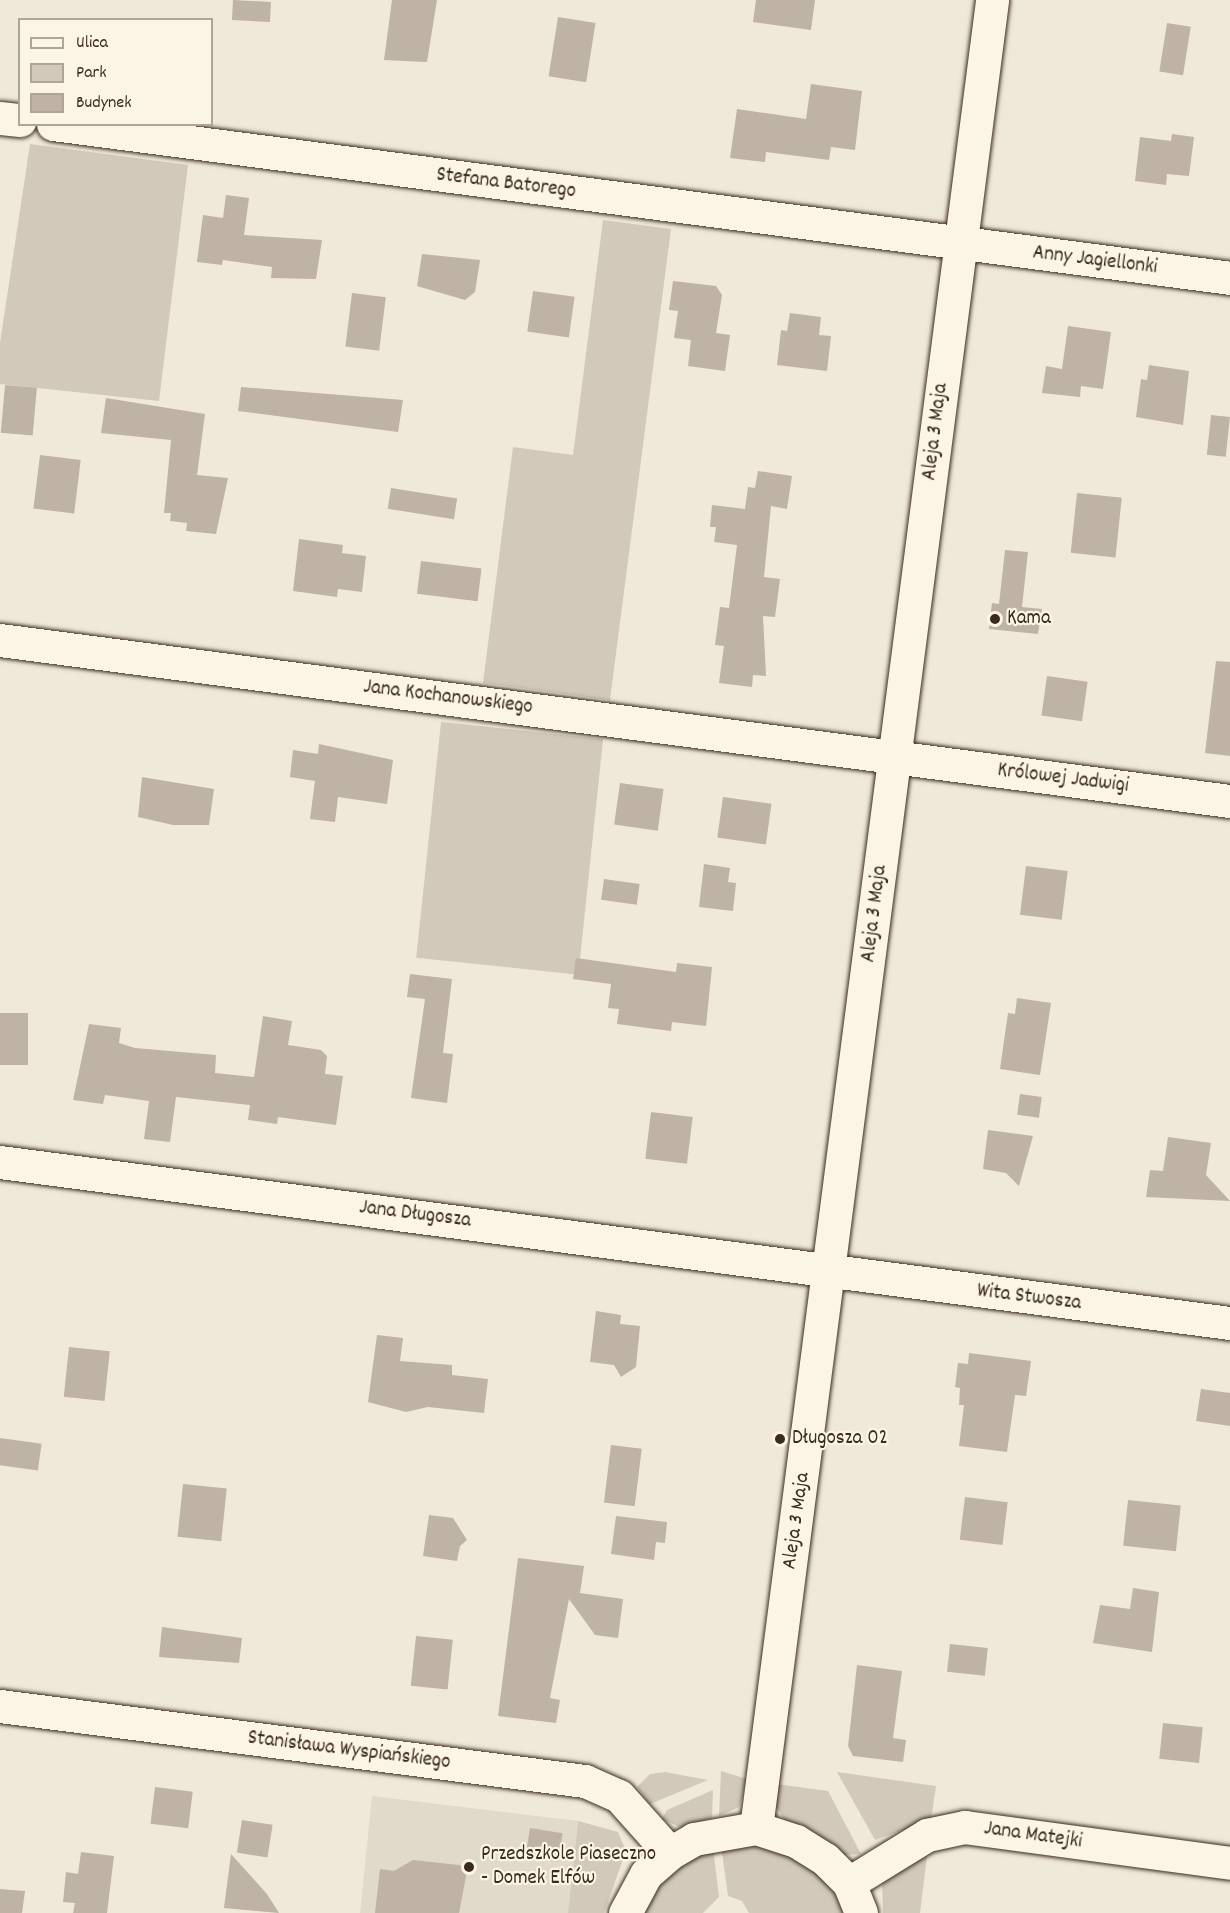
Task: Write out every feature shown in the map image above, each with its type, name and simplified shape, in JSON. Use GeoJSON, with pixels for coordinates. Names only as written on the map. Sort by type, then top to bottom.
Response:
{"type":"FeatureCollection","features":[{"type":"Feature","properties":{"kind":"street","name":"Aleja 3 Maja"},"geometry":{"type":"LineString","coordinates":[[756,1828],[992,0]]}},
{"type":"Feature","properties":{"kind":"street"},"geometry":{"type":"LineString","coordinates":[[0,118],[18,120]]}},
{"type":"Feature","properties":{"kind":"street","name":"Stefana Batorego"},"geometry":{"type":"LineString","coordinates":[[68,126],[960,243]]}},
{"type":"Feature","properties":{"kind":"street","name":"Anny Jagiellonki"},"geometry":{"type":"LineString","coordinates":[[960,243],[1230,278]]}},
{"type":"Feature","properties":{"kind":"street","name":"Jana Kochanowskiego"},"geometry":{"type":"LineString","coordinates":[[0,639],[895,756]]}},
{"type":"Feature","properties":{"kind":"street","name":"Królowej Jadwigi"},"geometry":{"type":"LineString","coordinates":[[895,756],[1230,801]]}},
{"type":"Feature","properties":{"kind":"street","name":"Jana Długosza"},"geometry":{"type":"LineString","coordinates":[[0,1162],[828,1273]]}},
{"type":"Feature","properties":{"kind":"street","name":"Wita Stwosza"},"geometry":{"type":"LineString","coordinates":[[828,1273],[1230,1323]]}},
{"type":"Feature","properties":{"kind":"street","name":"Stanisława Wyspiańskiego"},"geometry":{"type":"LineString","coordinates":[[0,1706],[585,1781],[620,1796],[670,1853]]}},
{"type":"Feature","properties":{"kind":"street","name":"Jana Matejki"},"geometry":{"type":"LineString","coordinates":[[849,1883],[927,1835],[965,1827],[1230,1863]]}},
{"type":"Feature","properties":{"kind":"street"},"geometry":{"type":"LineString","coordinates":[[625,1913],[646,1874],[670,1853],[706,1836],[756,1828],[796,1841],[849,1883],[861,1913]]}},
{"type":"Feature","properties":{"kind":"shaded area","name":"Przedszkole Piaseczno - Domek Elfów"},"geometry":{"type":"Polygon","coordinates":[[[372,1796],[578,1821],[568,1913],[360,1913],[372,1796]]]}},
{"type":"Feature","properties":{"kind":"green space"},"geometry":{"type":"Polygon","coordinates":[[[30,144],[188,165],[159,401],[0,384],[0,343],[30,144]]]}},
{"type":"Feature","properties":{"kind":"green space"},"geometry":{"type":"Polygon","coordinates":[[[603,220],[671,229],[610,700],[483,683],[513,447],[573,455],[603,220]]]}},
{"type":"Feature","properties":{"kind":"green space"},"geometry":{"type":"Polygon","coordinates":[[[441,722],[603,739],[578,975],[416,958],[441,722]]]}},
{"type":"Feature","properties":{"kind":"green space"},"geometry":{"type":"Polygon","coordinates":[[[721,1771],[747,1779],[739,1807],[719,1816],[721,1771]]]}},
{"type":"Feature","properties":{"kind":"green space"},"geometry":{"type":"Polygon","coordinates":[[[665,1772],[708,1780],[650,1804],[637,1787],[650,1774],[665,1772]]]}},
{"type":"Feature","properties":{"kind":"green space"},"geometry":{"type":"Polygon","coordinates":[[[837,1772],[936,1786],[931,1820],[875,1840],[837,1772]]]}},
{"type":"Feature","properties":{"kind":"green space"},"geometry":{"type":"Polygon","coordinates":[[[777,1784],[828,1791],[861,1854],[843,1855],[784,1819],[775,1805],[777,1784]]]}},
{"type":"Feature","properties":{"kind":"green space"},"geometry":{"type":"Polygon","coordinates":[[[713,1790],[712,1818],[682,1828],[662,1819],[667,1810],[713,1790]]]}},
{"type":"Feature","properties":{"kind":"green space"},"geometry":{"type":"Polygon","coordinates":[[[578,1821],[618,1832],[626,1851],[604,1913],[568,1913],[578,1821]]]}},
{"type":"Feature","properties":{"kind":"green space"},"geometry":{"type":"Polygon","coordinates":[[[721,1845],[756,1845],[798,1858],[832,1887],[843,1913],[749,1913],[742,1901],[728,1896],[721,1845]]]}},
{"type":"Feature","properties":{"kind":"green space"},"geometry":{"type":"Polygon","coordinates":[[[713,1848],[719,1897],[703,1913],[642,1913],[655,1887],[674,1868],[713,1848]]]}},
{"type":"Feature","properties":{"kind":"green space"},"geometry":{"type":"Polygon","coordinates":[[[927,1856],[920,1913],[883,1913],[882,1881],[927,1856]]]}},
{"type":"Feature","properties":{"kind":"building"},"geometry":{"type":"Polygon","coordinates":[[[233,0],[271,2],[270,22],[232,20],[233,0]]]}},
{"type":"Feature","properties":{"kind":"building"},"geometry":{"type":"Polygon","coordinates":[[[392,0],[437,0],[427,62],[384,60],[392,0]]]}},
{"type":"Feature","properties":{"kind":"building"},"geometry":{"type":"Polygon","coordinates":[[[756,0],[815,0],[811,30],[753,22],[756,0]]]}},
{"type":"Feature","properties":{"kind":"building"},"geometry":{"type":"Polygon","coordinates":[[[558,17],[596,23],[586,82],[549,76],[558,17]]]}},
{"type":"Feature","properties":{"kind":"building"},"geometry":{"type":"Polygon","coordinates":[[[1167,23],[1191,27],[1183,75],[1159,71],[1167,23]]]}},
{"type":"Feature","properties":{"kind":"building"},"geometry":{"type":"Polygon","coordinates":[[[811,84],[862,91],[855,150],[831,147],[829,160],[766,152],[765,162],[730,158],[737,109],[806,119],[811,84]]]}},
{"type":"Feature","properties":{"kind":"building"},"geometry":{"type":"Polygon","coordinates":[[[1172,134],[1194,137],[1189,176],[1167,174],[1166,185],[1135,181],[1140,137],[1171,141],[1172,134]]]}},
{"type":"Feature","properties":{"kind":"building"},"geometry":{"type":"Polygon","coordinates":[[[226,195],[249,198],[244,235],[322,240],[316,279],[271,278],[272,267],[223,260],[222,265],[197,262],[203,215],[223,218],[226,195]]]}},
{"type":"Feature","properties":{"kind":"building"},"geometry":{"type":"Polygon","coordinates":[[[422,254],[480,260],[475,292],[465,300],[417,286],[422,254]]]}},
{"type":"Feature","properties":{"kind":"building"},"geometry":{"type":"Polygon","coordinates":[[[673,281],[716,286],[722,295],[716,333],[730,335],[725,371],[688,366],[691,340],[674,338],[678,311],[669,310],[673,281]]]}},
{"type":"Feature","properties":{"kind":"building"},"geometry":{"type":"Polygon","coordinates":[[[533,291],[575,297],[569,337],[527,332],[533,291]]]}},
{"type":"Feature","properties":{"kind":"building"},"geometry":{"type":"Polygon","coordinates":[[[352,293],[386,297],[379,351],[345,347],[352,293]]]}},
{"type":"Feature","properties":{"kind":"building"},"geometry":{"type":"Polygon","coordinates":[[[790,313],[821,317],[819,335],[831,336],[827,371],[777,365],[781,330],[787,331],[790,313]]]}},
{"type":"Feature","properties":{"kind":"building"},"geometry":{"type":"Polygon","coordinates":[[[1068,326],[1111,332],[1103,389],[1081,386],[1080,397],[1042,393],[1046,366],[1062,369],[1068,326]]]}},
{"type":"Feature","properties":{"kind":"building"},"geometry":{"type":"Polygon","coordinates":[[[1149,365],[1189,371],[1183,425],[1136,417],[1141,379],[1147,380],[1149,365]]]}},
{"type":"Feature","properties":{"kind":"building"},"geometry":{"type":"Polygon","coordinates":[[[5,385],[37,388],[33,436],[1,433],[5,385]]]}},
{"type":"Feature","properties":{"kind":"building"},"geometry":{"type":"Polygon","coordinates":[[[241,387],[403,400],[398,432],[238,411],[241,387]]]}},
{"type":"Feature","properties":{"kind":"building"},"geometry":{"type":"Polygon","coordinates":[[[106,398],[205,414],[197,475],[228,478],[216,534],[186,531],[187,523],[170,521],[171,513],[164,513],[171,440],[101,433],[106,398]]]}},
{"type":"Feature","properties":{"kind":"building"},"geometry":{"type":"Polygon","coordinates":[[[1211,415],[1230,417],[1226,457],[1207,455],[1211,415]]]}},
{"type":"Feature","properties":{"kind":"building"},"geometry":{"type":"Polygon","coordinates":[[[40,455],[81,460],[74,514],[33,509],[40,455]]]}},
{"type":"Feature","properties":{"kind":"building"},"geometry":{"type":"Polygon","coordinates":[[[758,471],[792,476],[787,509],[771,506],[764,577],[780,579],[775,617],[763,616],[766,676],[753,675],[752,687],[719,683],[724,646],[715,645],[720,607],[729,608],[737,545],[714,542],[716,527],[710,527],[712,505],[745,509],[748,487],[755,488],[758,471]]]}},
{"type":"Feature","properties":{"kind":"building"},"geometry":{"type":"Polygon","coordinates":[[[391,488],[457,498],[454,519],[388,509],[391,488]]]}},
{"type":"Feature","properties":{"kind":"building"},"geometry":{"type":"Polygon","coordinates":[[[1077,493],[1122,498],[1115,557],[1071,553],[1077,493]]]}},
{"type":"Feature","properties":{"kind":"building"},"geometry":{"type":"Polygon","coordinates":[[[299,539],[343,545],[342,553],[366,556],[362,592],[338,589],[337,597],[293,591],[299,539]]]}},
{"type":"Feature","properties":{"kind":"building"},"geometry":{"type":"Polygon","coordinates":[[[1005,550],[1028,552],[1022,607],[1042,609],[1038,634],[989,629],[992,603],[999,604],[1005,550]]]}},
{"type":"Feature","properties":{"kind":"building"},"geometry":{"type":"Polygon","coordinates":[[[421,561],[482,568],[478,601],[417,594],[421,561]]]}},
{"type":"Feature","properties":{"kind":"building"},"geometry":{"type":"Polygon","coordinates":[[[1216,661],[1230,662],[1230,756],[1205,753],[1216,661]]]}},
{"type":"Feature","properties":{"kind":"building"},"geometry":{"type":"Polygon","coordinates":[[[1047,676],[1088,682],[1082,721],[1041,716],[1047,676]]]}},
{"type":"Feature","properties":{"kind":"building"},"geometry":{"type":"Polygon","coordinates":[[[319,744],[393,760],[387,804],[338,797],[335,822],[310,819],[315,781],[290,777],[293,750],[318,754],[319,744]]]}},
{"type":"Feature","properties":{"kind":"building"},"geometry":{"type":"Polygon","coordinates":[[[142,777],[214,789],[209,825],[173,825],[138,817],[142,777]]]}},
{"type":"Feature","properties":{"kind":"building"},"geometry":{"type":"Polygon","coordinates":[[[620,783],[664,789],[658,831],[614,825],[620,783]]]}},
{"type":"Feature","properties":{"kind":"building"},"geometry":{"type":"Polygon","coordinates":[[[723,797],[772,804],[766,844],[717,838],[723,797]]]}},
{"type":"Feature","properties":{"kind":"building"},"geometry":{"type":"Polygon","coordinates":[[[704,864],[730,868],[728,882],[736,883],[733,911],[699,907],[704,864]]]}},
{"type":"Feature","properties":{"kind":"building"},"geometry":{"type":"Polygon","coordinates":[[[1026,866],[1068,871],[1062,920],[1020,915],[1026,866]]]}},
{"type":"Feature","properties":{"kind":"building"},"geometry":{"type":"Polygon","coordinates":[[[604,879],[640,884],[637,905],[601,900],[604,879]]]}},
{"type":"Feature","properties":{"kind":"building"},"geometry":{"type":"Polygon","coordinates":[[[576,958],[676,972],[677,963],[712,967],[706,1026],[672,1022],[671,1031],[617,1024],[619,1009],[608,1008],[611,984],[573,979],[576,958]]]}},
{"type":"Feature","properties":{"kind":"building"},"geometry":{"type":"Polygon","coordinates":[[[410,974],[452,979],[443,1053],[453,1054],[447,1103],[411,1098],[425,999],[407,997],[410,974]]]}},
{"type":"Feature","properties":{"kind":"building"},"geometry":{"type":"Polygon","coordinates":[[[1017,998],[1051,1003],[1040,1075],[1000,1069],[1008,1013],[1015,1014],[1017,998]]]}},
{"type":"Feature","properties":{"kind":"building"},"geometry":{"type":"Polygon","coordinates":[[[0,1013],[28,1013],[28,1065],[0,1065],[0,1013]]]}},
{"type":"Feature","properties":{"kind":"building"},"geometry":{"type":"Polygon","coordinates":[[[263,1016],[292,1021],[288,1045],[321,1050],[327,1056],[325,1074],[343,1076],[336,1125],[278,1117],[277,1124],[248,1120],[250,1105],[176,1097],[170,1142],[144,1139],[149,1101],[105,1095],[103,1104],[73,1100],[89,1024],[121,1028],[119,1043],[135,1048],[216,1055],[215,1073],[254,1077],[263,1016]]]}},
{"type":"Feature","properties":{"kind":"building"},"geometry":{"type":"Polygon","coordinates":[[[1020,1094],[1042,1097],[1039,1118],[1017,1115],[1020,1094]]]}},
{"type":"Feature","properties":{"kind":"building"},"geometry":{"type":"Polygon","coordinates":[[[651,1112],[693,1117],[687,1164],[645,1159],[651,1112]]]}},
{"type":"Feature","properties":{"kind":"building"},"geometry":{"type":"Polygon","coordinates":[[[988,1130],[1033,1136],[1019,1186],[1006,1173],[983,1169],[988,1130]]]}},
{"type":"Feature","properties":{"kind":"building"},"geometry":{"type":"Polygon","coordinates":[[[1168,1137],[1211,1143],[1206,1175],[1230,1201],[1146,1197],[1150,1170],[1163,1171],[1168,1137]]]}},
{"type":"Feature","properties":{"kind":"building"},"geometry":{"type":"Polygon","coordinates":[[[596,1311],[621,1315],[620,1324],[640,1326],[636,1367],[621,1377],[614,1365],[590,1362],[596,1311]]]}},
{"type":"Feature","properties":{"kind":"building"},"geometry":{"type":"Polygon","coordinates":[[[377,1335],[403,1338],[400,1361],[452,1365],[452,1375],[488,1379],[484,1413],[428,1407],[406,1412],[368,1402],[377,1335]]]}},
{"type":"Feature","properties":{"kind":"building"},"geometry":{"type":"Polygon","coordinates":[[[69,1347],[110,1351],[105,1401],[64,1397],[69,1347]]]}},
{"type":"Feature","properties":{"kind":"building"},"geometry":{"type":"Polygon","coordinates":[[[969,1353],[1031,1361],[1026,1396],[1015,1395],[1007,1452],[959,1446],[964,1405],[959,1405],[960,1388],[955,1387],[958,1363],[968,1364],[969,1353]]]}},
{"type":"Feature","properties":{"kind":"building"},"geometry":{"type":"Polygon","coordinates":[[[1201,1389],[1230,1393],[1230,1426],[1196,1421],[1201,1389]]]}},
{"type":"Feature","properties":{"kind":"building"},"geometry":{"type":"Polygon","coordinates":[[[0,1438],[42,1444],[38,1471],[0,1465],[0,1438]]]}},
{"type":"Feature","properties":{"kind":"building"},"geometry":{"type":"Polygon","coordinates":[[[611,1445],[642,1449],[635,1506],[604,1503],[611,1445]]]}},
{"type":"Feature","properties":{"kind":"building"},"geometry":{"type":"Polygon","coordinates":[[[183,1484],[227,1489],[221,1541],[177,1537],[183,1484]]]}},
{"type":"Feature","properties":{"kind":"building"},"geometry":{"type":"Polygon","coordinates":[[[965,1497],[1008,1502],[1002,1545],[960,1540],[965,1497]]]}},
{"type":"Feature","properties":{"kind":"building"},"geometry":{"type":"Polygon","coordinates":[[[1128,1500],[1181,1506],[1176,1551],[1123,1546],[1128,1500]]]}},
{"type":"Feature","properties":{"kind":"building"},"geometry":{"type":"Polygon","coordinates":[[[429,1515],[453,1518],[467,1540],[460,1546],[457,1561],[423,1556],[429,1515]]]}},
{"type":"Feature","properties":{"kind":"building"},"geometry":{"type":"Polygon","coordinates":[[[616,1516],[667,1522],[665,1543],[656,1542],[654,1560],[611,1554],[616,1516]]]}},
{"type":"Feature","properties":{"kind":"building"},"geometry":{"type":"Polygon","coordinates":[[[518,1558],[584,1566],[580,1593],[623,1599],[618,1638],[595,1635],[569,1599],[550,1698],[560,1700],[556,1723],[498,1716],[518,1558]]]}},
{"type":"Feature","properties":{"kind":"building"},"geometry":{"type":"Polygon","coordinates":[[[1133,1588],[1159,1592],[1152,1652],[1093,1643],[1100,1605],[1130,1609],[1133,1588]]]}},
{"type":"Feature","properties":{"kind":"building"},"geometry":{"type":"Polygon","coordinates":[[[162,1627],[242,1638],[239,1663],[159,1657],[162,1627]]]}},
{"type":"Feature","properties":{"kind":"building"},"geometry":{"type":"Polygon","coordinates":[[[416,1636],[453,1640],[448,1690],[411,1686],[416,1636]]]}},
{"type":"Feature","properties":{"kind":"building"},"geometry":{"type":"Polygon","coordinates":[[[950,1644],[988,1648],[985,1676],[947,1672],[950,1644]]]}},
{"type":"Feature","properties":{"kind":"building"},"geometry":{"type":"Polygon","coordinates":[[[857,1665],[902,1671],[893,1738],[906,1740],[903,1762],[853,1756],[848,1746],[857,1665]]]}},
{"type":"Feature","properties":{"kind":"building"},"geometry":{"type":"Polygon","coordinates":[[[1163,1723],[1203,1727],[1199,1763],[1159,1759],[1163,1723]]]}},
{"type":"Feature","properties":{"kind":"building"},"geometry":{"type":"Polygon","coordinates":[[[155,1787],[193,1792],[188,1828],[150,1824],[155,1787]]]}},
{"type":"Feature","properties":{"kind":"building"},"geometry":{"type":"Polygon","coordinates":[[[242,1820],[273,1825],[267,1857],[237,1853],[242,1820]]]}},
{"type":"Feature","properties":{"kind":"building"},"geometry":{"type":"Polygon","coordinates":[[[530,1828],[563,1833],[558,1862],[525,1857],[530,1828]]]}},
{"type":"Feature","properties":{"kind":"building"},"geometry":{"type":"Polygon","coordinates":[[[81,1852],[114,1856],[107,1913],[73,1913],[75,1903],[63,1902],[66,1872],[78,1874],[81,1852]]]}},
{"type":"Feature","properties":{"kind":"building"},"geometry":{"type":"Polygon","coordinates":[[[231,1854],[267,1894],[279,1913],[224,1908],[231,1854]]]}},
{"type":"Feature","properties":{"kind":"building","name":"Przedszkole Piaseczno - Domek Elfów"},"geometry":{"type":"Polygon","coordinates":[[[413,1860],[468,1866],[459,1913],[375,1913],[380,1869],[394,1871],[413,1860]]]}},
{"type":"Feature","properties":{"kind":"building"},"geometry":{"type":"Polygon","coordinates":[[[0,1889],[25,1891],[22,1913],[0,1913],[0,1889]]]}},
{"type":"Feature","properties":{"kind":"place","name":"Kama"},"geometry":{"type":"Point","coordinates":[995,619]}},
{"type":"Feature","properties":{"kind":"place","name":"Długosza 02"},"geometry":{"type":"Point","coordinates":[780,1439]}},
{"type":"Feature","properties":{"kind":"place","name":"Przedszkole Piaseczno - Domek Elfów"},"geometry":{"type":"Point","coordinates":[469,1867]}}]}
